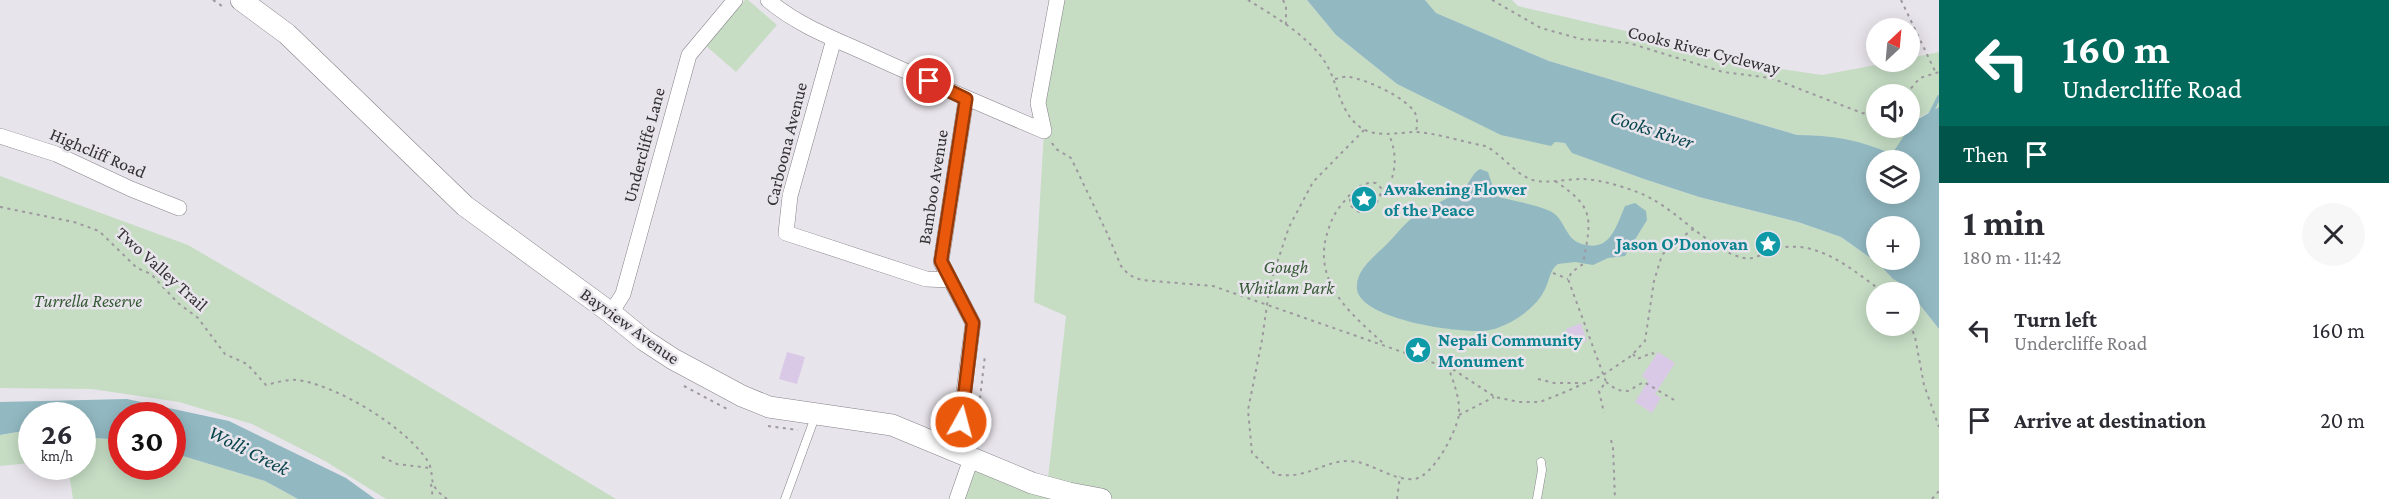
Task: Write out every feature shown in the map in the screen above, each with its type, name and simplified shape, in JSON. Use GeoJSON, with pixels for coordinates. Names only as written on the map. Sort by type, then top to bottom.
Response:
{"type":"FeatureCollection","features":[{"type":"Feature","properties":{"kind":"main road","name":"Bayview Avenue"},"geometry":{"type":"LineString","coordinates":[[241,0],[287,34],[465,206],[611,313],[644,340],[722,386],[769,407],[892,425],[969,451],[1047,488],[1101,499]]}},
{"type":"Feature","properties":{"kind":"street","name":"Undercliffe Lane"},"geometry":{"type":"LineString","coordinates":[[611,313],[623,294],[689,55],[735,0]]}},
{"type":"Feature","properties":{"kind":"street"},"geometry":{"type":"LineString","coordinates":[[768,0],[786,15],[834,39],[966,99],[1044,131]]}},
{"type":"Feature","properties":{"kind":"street"},"geometry":{"type":"LineString","coordinates":[[1044,131],[1038,103],[1057,0]]}},
{"type":"Feature","properties":{"kind":"street","name":"Carboona Avenue"},"geometry":{"type":"LineString","coordinates":[[834,39],[790,196],[786,233],[926,279],[950,280]]}},
{"type":"Feature","properties":{"kind":"street","name":"Bamboo Avenue"},"geometry":{"type":"LineString","coordinates":[[957,499],[969,451],[973,323],[941,261],[966,99]]}},
{"type":"Feature","properties":{"kind":"street","name":"Highcliff Road"},"geometry":{"type":"LineString","coordinates":[[0,136],[56,154],[131,189],[179,208]]}},
{"type":"Feature","properties":{"kind":"lane"},"geometry":{"type":"LineString","coordinates":[[785,499],[816,415]]}},
{"type":"Feature","properties":{"kind":"lane"},"geometry":{"type":"LineString","coordinates":[[1538,499],[1541,462]]}},
{"type":"Feature","properties":{"kind":"path"},"geometry":{"type":"LineString","coordinates":[[1248,0],[1307,41],[1323,59],[1335,79],[1342,103],[1351,120],[1364,130],[1389,134],[1416,132],[1485,146],[1494,150],[1526,177],[1537,181],[1585,179],[1643,195],[1719,246],[1745,259],[1754,258],[1769,250],[1789,246],[1810,248],[1842,262],[1869,282]]}},
{"type":"Feature","properties":{"kind":"path"},"geometry":{"type":"LineString","coordinates":[[1283,0],[1286,6],[1286,25]]}},
{"type":"Feature","properties":{"kind":"path","name":"Cooks River Cycleway"},"geometry":{"type":"LineString","coordinates":[[1492,0],[1541,28],[1581,39],[1629,43],[1723,72],[1770,78],[1866,114]]}},
{"type":"Feature","properties":{"kind":"path"},"geometry":{"type":"LineString","coordinates":[[1901,0],[1935,71]]}},
{"type":"Feature","properties":{"kind":"path"},"geometry":{"type":"LineString","coordinates":[[1915,84],[1920,78],[1935,71],[1939,72]]}},
{"type":"Feature","properties":{"kind":"path"},"geometry":{"type":"LineString","coordinates":[[1335,79],[1347,76],[1406,102],[1415,113],[1418,122],[1416,132]]}},
{"type":"Feature","properties":{"kind":"path"},"geometry":{"type":"LineString","coordinates":[[1364,130],[1313,183],[1289,227],[1270,284],[1248,410],[1252,453],[1276,475],[1299,474],[1334,461],[1351,461],[1413,479],[1426,474],[1440,457],[1459,415],[1458,392],[1448,368]]}},
{"type":"Feature","properties":{"kind":"path"},"geometry":{"type":"LineString","coordinates":[[1044,131],[1056,149],[1071,158],[1121,266],[1129,275],[1141,280],[1213,286],[1448,368],[1495,397],[1519,402],[1540,402],[1586,383],[1603,375],[1633,354],[1645,341],[1654,281],[1662,255],[1675,242],[1695,228]]}},
{"type":"Feature","properties":{"kind":"path"},"geometry":{"type":"LineString","coordinates":[[1381,195],[1385,195],[1393,179],[1396,162],[1389,134]]}},
{"type":"Feature","properties":{"kind":"path"},"geometry":{"type":"LineString","coordinates":[[1555,181],[1578,196],[1589,227],[1583,264],[1572,272],[1568,279]]}},
{"type":"Feature","properties":{"kind":"path"},"geometry":{"type":"LineString","coordinates":[[1354,192],[1350,200],[1351,206],[1359,212],[1368,211],[1376,205],[1381,195],[1381,188],[1376,183],[1363,184],[1354,192],[1337,209],[1327,231],[1324,266],[1330,285],[1340,302],[1387,347]]}},
{"type":"Feature","properties":{"kind":"path","name":"Two Valley Trail"},"geometry":{"type":"LineString","coordinates":[[0,207],[74,222],[99,231],[136,268],[151,274],[178,303],[198,318],[225,354],[247,364],[266,385],[295,380],[315,384],[351,399],[386,421],[416,446],[430,463],[430,468]]}},
{"type":"Feature","properties":{"kind":"path"},"geometry":{"type":"LineString","coordinates":[[1553,273],[1568,279],[1606,382],[1617,390],[1628,391],[1644,382],[1674,400]]}},
{"type":"Feature","properties":{"kind":"path"},"geometry":{"type":"LineString","coordinates":[[1915,336],[1924,385],[1939,427]]}},
{"type":"Feature","properties":{"kind":"path"},"geometry":{"type":"LineString","coordinates":[[1633,354],[1637,359],[1654,354]]}},
{"type":"Feature","properties":{"kind":"path"},"geometry":{"type":"LineString","coordinates":[[969,451],[976,433],[985,355]]}},
{"type":"Feature","properties":{"kind":"path"},"geometry":{"type":"LineString","coordinates":[[1538,379],[1554,383],[1586,383]]}},
{"type":"Feature","properties":{"kind":"path"},"geometry":{"type":"LineString","coordinates":[[1604,413],[1599,391],[1606,382]]}},
{"type":"Feature","properties":{"kind":"path"},"geometry":{"type":"LineString","coordinates":[[1459,415],[1495,397]]}},
{"type":"Feature","properties":{"kind":"path"},"geometry":{"type":"LineString","coordinates":[[1611,440],[1615,499]]}},
{"type":"Feature","properties":{"kind":"path"},"geometry":{"type":"LineString","coordinates":[[382,458],[397,464],[430,468],[433,499]]}},
{"type":"Feature","properties":{"kind":"path"},"geometry":{"type":"LineString","coordinates":[[430,475],[433,486],[447,499]]}},
{"type":"Feature","properties":{"kind":"path"},"geometry":{"type":"LineString","coordinates":[[1398,499],[1400,476]]}},
{"type":"Feature","properties":{"kind":"path"},"geometry":{"type":"LineString","coordinates":[[1932,499],[1939,491]]}},
{"type":"Feature","properties":{"kind":"green space"},"geometry":{"type":"Polygon","coordinates":[[[745,0],[748,0],[777,25],[736,72],[705,45],[745,0]]]}},
{"type":"Feature","properties":{"kind":"green space","name":"Gough Whitlam Park"},"geometry":{"type":"Polygon","coordinates":[[[1057,0],[1307,0],[1336,35],[1397,84],[1438,103],[1555,142],[1565,143],[1573,153],[1644,179],[1699,197],[1798,222],[1841,237],[1866,255],[1866,270],[1885,270],[1898,282],[1866,282],[1866,336],[1920,336],[1920,305],[1939,329],[1939,499],[952,499],[964,456],[1047,487],[1066,316],[1034,302],[1044,131],[1038,103],[1057,0]]]}},
{"type":"Feature","properties":{"kind":"green space"},"geometry":{"type":"Polygon","coordinates":[[[1425,0],[1512,0],[1518,6],[1626,31],[1713,59],[1822,75],[1866,67],[1866,72],[1920,72],[1920,56],[1939,52],[1939,107],[1920,117],[1920,84],[1866,84],[1866,138],[1907,138],[1897,150],[1881,150],[1846,140],[1797,135],[1549,61],[1436,13],[1425,0]]]}},
{"type":"Feature","properties":{"kind":"green space","name":"Turrella Reserve"},"geometry":{"type":"Polygon","coordinates":[[[0,176],[188,245],[616,499],[386,499],[325,461],[252,424],[186,404],[186,402],[92,389],[0,388],[0,176]]]}},
{"type":"Feature","properties":{"kind":"green space"},"geometry":{"type":"Polygon","coordinates":[[[18,432],[18,464],[0,466],[0,435],[18,432]]]}},
{"type":"Feature","properties":{"kind":"green space"},"geometry":{"type":"Polygon","coordinates":[[[96,438],[108,439],[108,480],[186,480],[186,457],[265,481],[298,499],[73,499],[70,480],[96,480],[96,438]]]}},
{"type":"Feature","properties":{"kind":"water","name":"Cooks River"},"geometry":{"type":"Polygon","coordinates":[[[1307,0],[1425,0],[1436,13],[1549,61],[1797,135],[1846,139],[1869,145],[1882,150],[1866,150],[1866,204],[1920,204],[1920,150],[1895,150],[1902,138],[1920,138],[1920,118],[1939,107],[1939,329],[1920,305],[1920,282],[1898,282],[1885,270],[1920,270],[1920,216],[1866,216],[1866,255],[1841,237],[1798,222],[1699,197],[1644,179],[1572,153],[1565,143],[1555,142],[1551,146],[1501,135],[1397,84],[1336,35],[1307,0]]]}},
{"type":"Feature","properties":{"kind":"water"},"geometry":{"type":"Polygon","coordinates":[[[1480,169],[1488,172],[1496,196],[1550,211],[1559,218],[1571,238],[1581,244],[1602,244],[1607,240],[1616,228],[1625,206],[1635,203],[1646,211],[1647,220],[1625,256],[1608,258],[1593,265],[1575,262],[1558,264],[1540,298],[1532,307],[1511,322],[1493,329],[1459,330],[1415,323],[1394,317],[1363,300],[1357,289],[1357,282],[1367,264],[1409,220],[1463,189],[1480,169]]]}},
{"type":"Feature","properties":{"kind":"water"},"geometry":{"type":"Polygon","coordinates":[[[127,399],[141,402],[108,402],[108,439],[96,438],[96,402],[18,402],[18,432],[0,435],[0,402],[127,399]]]}},
{"type":"Feature","properties":{"kind":"water","name":"Wolli Creek"},"geometry":{"type":"Polygon","coordinates":[[[186,412],[229,421],[346,478],[375,499],[298,499],[265,481],[186,457],[186,412]]]}},
{"type":"Feature","properties":{"kind":"building"},"geometry":{"type":"Polygon","coordinates":[[[1581,323],[1587,341],[1572,346],[1566,329],[1581,323]]]}},
{"type":"Feature","properties":{"kind":"building"},"geometry":{"type":"Polygon","coordinates":[[[787,352],[805,357],[797,384],[779,379],[787,352]]]}},
{"type":"Feature","properties":{"kind":"building"},"geometry":{"type":"Polygon","coordinates":[[[1658,352],[1675,363],[1655,394],[1661,398],[1652,413],[1635,402],[1648,381],[1642,376],[1658,352]]]}},
{"type":"Feature","properties":{"kind":"waterway"},"geometry":{"type":"LineString","coordinates":[[1930,115],[1939,97]]}},
{"type":"Feature","properties":{"kind":"place","name":"Awakening Flower of the Peace"},"geometry":{"type":"Point","coordinates":[1364,199]}},
{"type":"Feature","properties":{"kind":"place","name":"Jason O’Donovan"},"geometry":{"type":"Point","coordinates":[1768,244]}},
{"type":"Feature","properties":{"kind":"place","name":"Nepali Community Monument"},"geometry":{"type":"Point","coordinates":[1418,350]}},
{"type":"Feature","properties":{"kind":"route"},"geometry":{"type":"LineString","coordinates":[[929,81],[966,99],[941,261],[973,323],[961,422]]}}]}
